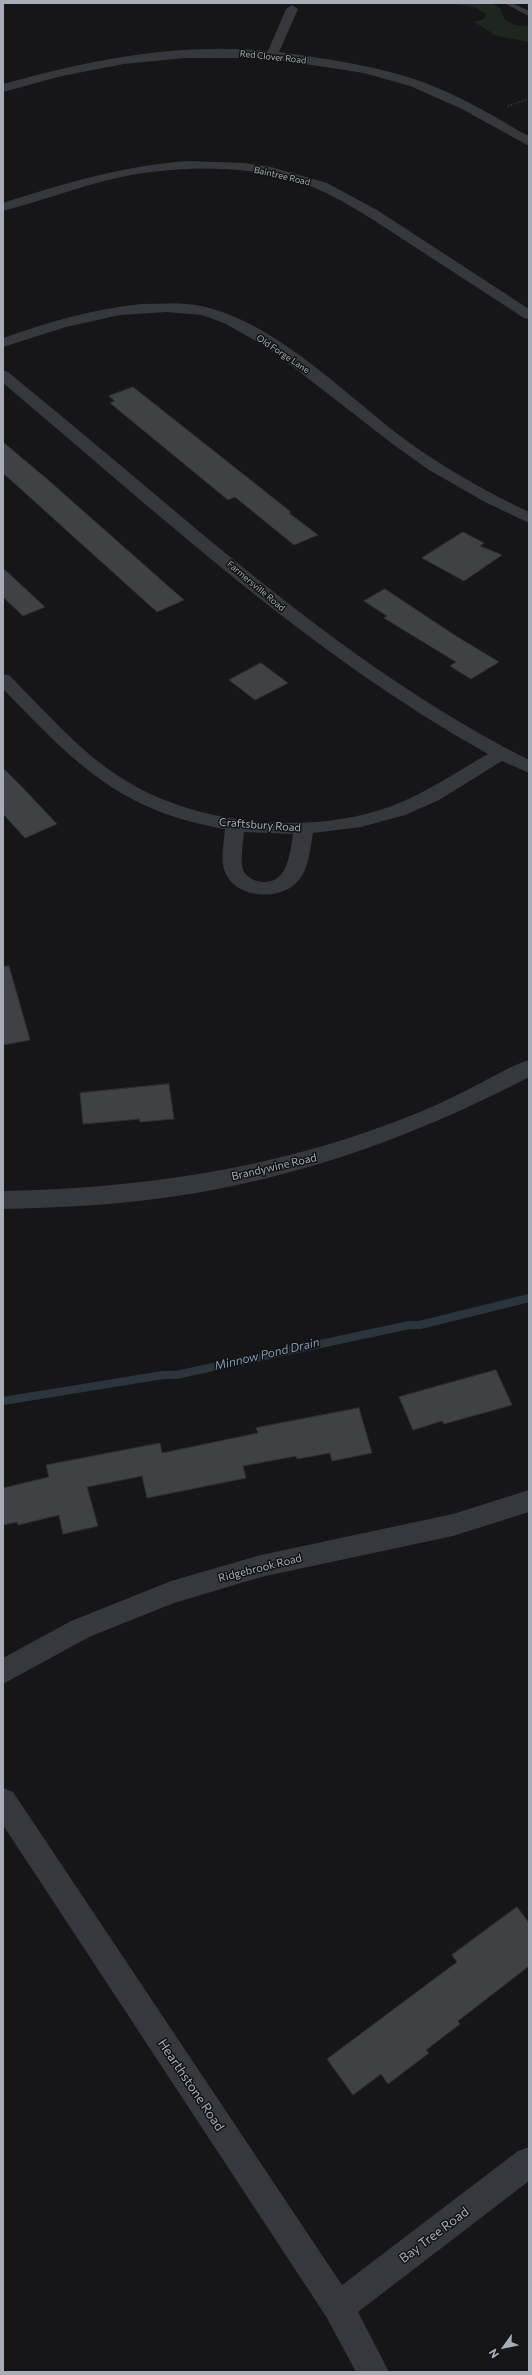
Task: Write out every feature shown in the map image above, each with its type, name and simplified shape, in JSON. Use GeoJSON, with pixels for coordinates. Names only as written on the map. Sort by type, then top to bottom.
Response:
{"type":"FeatureCollection","features":[{"type":"Feature","properties":{"kind":"street"},"geometry":{"type":"LineString","coordinates":[[272,55],[292,9]]}},
{"type":"Feature","properties":{"kind":"street","name":"Red Clover Road"},"geometry":{"type":"LineString","coordinates":[[3,88],[69,71],[159,57],[204,53],[272,55],[357,68],[405,81],[462,104],[529,142]]}},
{"type":"Feature","properties":{"kind":"street","name":"Baintree Road"},"geometry":{"type":"LineString","coordinates":[[3,207],[76,183],[150,169],[191,166],[261,169],[321,185],[351,201],[384,220],[529,315]]}},
{"type":"Feature","properties":{"kind":"street","name":"Old Forge Lane"},"geometry":{"type":"LineString","coordinates":[[3,343],[70,320],[107,312],[144,308],[181,308],[206,312],[238,324],[280,351],[339,393],[382,430],[432,466],[529,518]]}},
{"type":"Feature","properties":{"kind":"street","name":"Farmersville Road"},"geometry":{"type":"LineString","coordinates":[[3,375],[280,607],[373,674],[501,754],[529,767]]}},
{"type":"Feature","properties":{"kind":"street","name":"Craftsbury Road"},"geometry":{"type":"LineString","coordinates":[[3,679],[76,751],[134,794],[187,816],[235,825],[304,828],[357,822],[390,813],[432,796],[501,754]]}},
{"type":"Feature","properties":{"kind":"street"},"geometry":{"type":"LineString","coordinates":[[235,825],[234,871],[243,883],[262,889],[282,885],[293,876],[304,828]]}},
{"type":"Feature","properties":{"kind":"street","name":"Brandywine Road"},"geometry":{"type":"LineString","coordinates":[[3,1200],[76,1199],[179,1188],[266,1170],[345,1150],[432,1116],[500,1085],[529,1068]]}},
{"type":"Feature","properties":{"kind":"street","name":"Ridgebrook Road"},"geometry":{"type":"LineString","coordinates":[[3,1672],[80,1629],[171,1592],[260,1566],[453,1525],[529,1501]]}},
{"type":"Feature","properties":{"kind":"street","name":"Hearthstone Road"},"geometry":{"type":"LineString","coordinates":[[3,1801],[338,2307],[373,2372]]}},
{"type":"Feature","properties":{"kind":"street","name":"Bay Tree Road"},"geometry":{"type":"LineString","coordinates":[[338,2307],[529,2162]]}},
{"type":"Feature","properties":{"kind":"lane"},"geometry":{"type":"LineString","coordinates":[[507,3],[529,14]]}},
{"type":"Feature","properties":{"kind":"lane"},"geometry":{"type":"LineString","coordinates":[[518,9],[529,6]]}},
{"type":"Feature","properties":{"kind":"shaded area"},"geometry":{"type":"Polygon","coordinates":[[[447,3],[491,3],[500,8],[505,20],[516,25],[529,26],[529,42],[497,36],[474,22],[484,19],[486,14],[474,7],[447,3]]]}},
{"type":"Feature","properties":{"kind":"building"},"geometry":{"type":"Polygon","coordinates":[[[133,387],[318,535],[294,545],[235,497],[228,500],[110,403],[115,401],[109,396],[133,387]]]}},
{"type":"Feature","properties":{"kind":"building"},"geometry":{"type":"Polygon","coordinates":[[[3,442],[184,600],[157,612],[3,473],[3,442]]]}},
{"type":"Feature","properties":{"kind":"building"},"geometry":{"type":"Polygon","coordinates":[[[463,532],[484,543],[480,546],[502,555],[464,581],[422,558],[463,532]]]}},
{"type":"Feature","properties":{"kind":"building"},"geometry":{"type":"Polygon","coordinates":[[[3,568],[45,607],[23,616],[3,597],[3,568]]]}},
{"type":"Feature","properties":{"kind":"building"},"geometry":{"type":"Polygon","coordinates":[[[385,589],[456,636],[499,662],[471,679],[450,666],[456,662],[384,618],[387,616],[364,601],[385,589]]]}},
{"type":"Feature","properties":{"kind":"building"},"geometry":{"type":"Polygon","coordinates":[[[261,663],[288,683],[255,700],[229,680],[261,663]]]}},
{"type":"Feature","properties":{"kind":"building"},"geometry":{"type":"Polygon","coordinates":[[[3,768],[57,824],[25,838],[3,814],[3,768]]]}},
{"type":"Feature","properties":{"kind":"building"},"geometry":{"type":"Polygon","coordinates":[[[9,966],[30,1040],[3,1045],[3,967],[9,966]]]}},
{"type":"Feature","properties":{"kind":"building"},"geometry":{"type":"Polygon","coordinates":[[[169,1084],[174,1119],[140,1122],[140,1119],[83,1124],[80,1093],[169,1084]]]}},
{"type":"Feature","properties":{"kind":"building"},"geometry":{"type":"Polygon","coordinates":[[[496,1370],[512,1405],[444,1424],[442,1421],[413,1430],[399,1397],[496,1370]]]}},
{"type":"Feature","properties":{"kind":"building"},"geometry":{"type":"Polygon","coordinates":[[[359,1408],[372,1453],[332,1461],[330,1453],[297,1459],[296,1456],[243,1466],[246,1478],[147,1498],[142,1476],[87,1487],[98,1526],[63,1534],[59,1515],[18,1525],[17,1522],[3,1525],[3,1488],[49,1477],[46,1465],[160,1443],[162,1453],[258,1433],[256,1428],[359,1408]]]}},
{"type":"Feature","properties":{"kind":"building"},"geometry":{"type":"Polygon","coordinates":[[[517,1907],[529,1923],[529,1966],[458,2021],[460,2024],[426,2050],[429,2053],[388,2084],[381,2074],[353,2095],[327,2059],[457,1962],[452,1955],[517,1907]]]}},
{"type":"Feature","properties":{"kind":"waterway","name":"Minnow Pond Drain"},"geometry":{"type":"LineString","coordinates":[[3,1401],[163,1375],[176,1375],[409,1325],[420,1325],[529,1298]]}}]}
